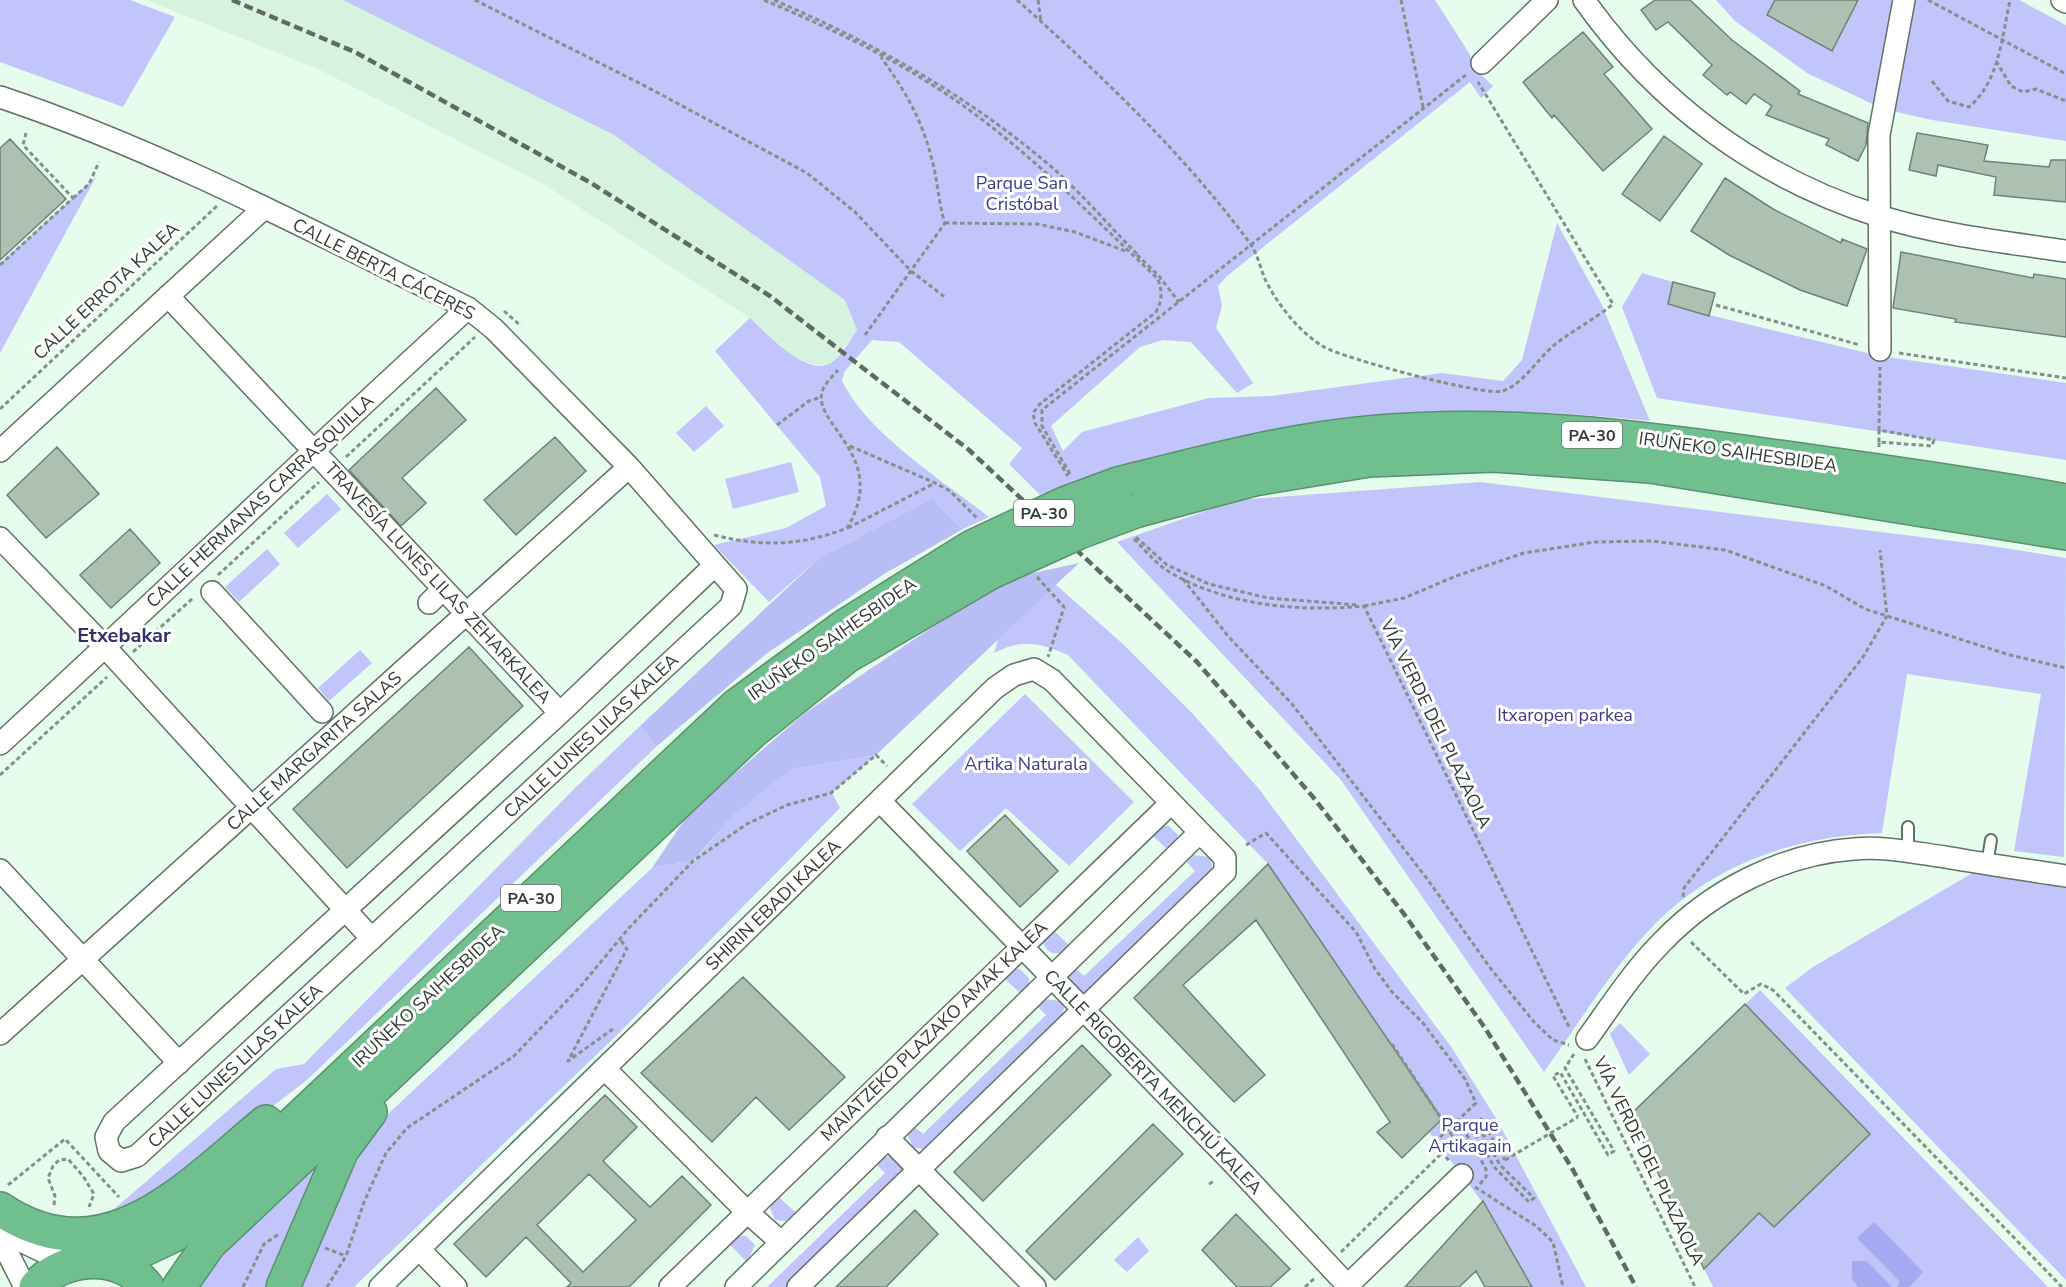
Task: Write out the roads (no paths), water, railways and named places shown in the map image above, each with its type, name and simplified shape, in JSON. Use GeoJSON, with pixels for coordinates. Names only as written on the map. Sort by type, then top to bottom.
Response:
{"type":"FeatureCollection","features":[{"type":"Feature","properties":{"kind":"highway","name":"IRUÑEKO SAIHESBIDEA"},"geometry":{"type":"LineString","coordinates":[[179,1287],[209,1244],[752,732],[847,656],[1064,504],[1118,484],[1244,452],[1368,433],[1493,428],[1653,439],[1974,484],[2066,501]]}},
{"type":"Feature","properties":{"kind":"highway","name":"IRUÑEKO SAIHESBIDEA"},"geometry":{"type":"LineString","coordinates":[[105,1262],[140,1251],[174,1235],[736,706],[845,626],[981,560],[1079,532],[1133,522],[1254,479],[1369,460],[1493,455],[1650,466],[2066,533]]}},
{"type":"Feature","properties":{"kind":"highway"},"geometry":{"type":"LineString","coordinates":[[0,1209],[23,1224],[45,1232],[76,1236],[136,1222],[156,1210],[328,1072],[525,887],[611,822]]}},
{"type":"Feature","properties":{"kind":"highway"},"geometry":{"type":"LineString","coordinates":[[283,1287],[342,1150],[363,1119],[604,889],[653,823]]}},
{"type":"Feature","properties":{"kind":"highway","name":"PA-30"},"geometry":{"type":"LineString","coordinates":[[36,1287],[54,1271],[69,1264],[87,1261],[105,1262],[126,1270],[147,1287]]}},
{"type":"Feature","properties":{"kind":"street"},"geometry":{"type":"LineString","coordinates":[[1482,63],[1547,0]]}},
{"type":"Feature","properties":{"kind":"street"},"geometry":{"type":"LineString","coordinates":[[1584,0],[1629,59],[1716,136],[1753,162],[1813,191],[1880,216],[1990,240],[2066,252]]}},
{"type":"Feature","properties":{"kind":"street"},"geometry":{"type":"LineString","coordinates":[[1880,350],[1879,135],[1904,0]]}},
{"type":"Feature","properties":{"kind":"street"},"geometry":{"type":"LineString","coordinates":[[2062,0],[2066,2]]}},
{"type":"Feature","properties":{"kind":"street","name":"CALLE BERTA CÁCERES"},"geometry":{"type":"LineString","coordinates":[[3,101],[128,146],[264,207],[468,308],[489,324],[629,467],[714,566]]}},
{"type":"Feature","properties":{"kind":"street"},"geometry":{"type":"LineString","coordinates":[[0,451],[264,207]]}},
{"type":"Feature","properties":{"kind":"street","name":"TRAVESÍA LUNES LILAS ZEHARKALEA"},"geometry":{"type":"LineString","coordinates":[[168,296],[332,470],[354,508],[436,596],[467,613],[560,713]]}},
{"type":"Feature","properties":{"kind":"street","name":"CALLE HERMANAS CARRASQUILLA"},"geometry":{"type":"LineString","coordinates":[[0,744],[312,450],[468,308]]}},
{"type":"Feature","properties":{"kind":"street","name":"CALLE MARGARITA SALAS"},"geometry":{"type":"LineString","coordinates":[[0,1034],[629,467]]}},
{"type":"Feature","properties":{"kind":"street"},"geometry":{"type":"LineString","coordinates":[[0,538],[105,647],[372,939]]}},
{"type":"Feature","properties":{"kind":"street","name":"CALLE LUNES LILAS KALEA"},"geometry":{"type":"LineString","coordinates":[[714,566],[736,589],[731,606],[138,1156],[121,1161],[109,1151],[106,1137],[114,1122],[560,713],[714,566]]}},
{"type":"Feature","properties":{"kind":"street"},"geometry":{"type":"LineString","coordinates":[[205,590],[274,650],[322,712]]}},
{"type":"Feature","properties":{"kind":"street","name":"SHIRIN EBADI KALEA"},"geometry":{"type":"LineString","coordinates":[[380,1287],[994,688],[1014,675],[1034,669],[1052,680],[1170,804]]}},
{"type":"Feature","properties":{"kind":"street","name":"CALLE RIGOBERTA MENCHÚ KALEA"},"geometry":{"type":"LineString","coordinates":[[880,801],[1234,1164],[1348,1287]]}},
{"type":"Feature","properties":{"kind":"street"},"geometry":{"type":"LineString","coordinates":[[798,1287],[1225,872],[1225,858],[1170,804]]}},
{"type":"Feature","properties":{"kind":"street","name":"MAIATZEKO PLAZAKO AMAK KALEA"},"geometry":{"type":"LineString","coordinates":[[670,1287],[1170,804]]}},
{"type":"Feature","properties":{"kind":"street"},"geometry":{"type":"LineString","coordinates":[[736,1287],[1050,976],[1199,833]]}},
{"type":"Feature","properties":{"kind":"street"},"geometry":{"type":"LineString","coordinates":[[1581,1043],[1661,943],[1676,929],[1723,892],[1759,874],[1802,858],[1855,848],[1908,852],[1952,862],[1987,864],[2066,876]]}},
{"type":"Feature","properties":{"kind":"street"},"geometry":{"type":"LineString","coordinates":[[0,870],[179,1063]]}},
{"type":"Feature","properties":{"kind":"street"},"geometry":{"type":"LineString","coordinates":[[605,1069],[747,1212],[781,1242]]}},
{"type":"Feature","properties":{"kind":"street"},"geometry":{"type":"LineString","coordinates":[[887,1137],[1035,1287]]}},
{"type":"Feature","properties":{"kind":"street"},"geometry":{"type":"LineString","coordinates":[[1348,1287],[1469,1182]]}},
{"type":"Feature","properties":{"kind":"street"},"geometry":{"type":"LineString","coordinates":[[0,1231],[69,1264]]}},
{"type":"Feature","properties":{"kind":"street"},"geometry":{"type":"LineString","coordinates":[[0,1239],[25,1287]]}},
{"type":"Feature","properties":{"kind":"street"},"geometry":{"type":"LineString","coordinates":[[419,1249],[456,1287]]}},
{"type":"Feature","properties":{"kind":"lane"},"geometry":{"type":"LineString","coordinates":[[1908,827],[1908,852]]}},
{"type":"Feature","properties":{"kind":"lane"},"geometry":{"type":"LineString","coordinates":[[1987,864],[1992,840]]}},
{"type":"Feature","properties":{"kind":"railway"},"geometry":{"type":"LineString","coordinates":[[232,0],[355,52],[591,183],[770,296],[969,450],[1197,662],[1313,797],[1404,914],[1485,1028],[1573,1170],[1636,1287]]}},
{"type":"Feature","properties":{"kind":"district","name":"Etxebakar"},"geometry":{"type":"Point","coordinates":[124,635]}},
{"type":"Feature","properties":{"kind":"park label","name":"Parque San Cristóbal"},"geometry":{"type":"Point","coordinates":[1022,193]}},
{"type":"Feature","properties":{"kind":"park label","name":"Itxaropen parkea"},"geometry":{"type":"Point","coordinates":[1565,715]}},
{"type":"Feature","properties":{"kind":"park label","name":"Artika Naturala"},"geometry":{"type":"Point","coordinates":[1026,764]}},
{"type":"Feature","properties":{"kind":"park label","name":"Parque Artikagain"},"geometry":{"type":"Point","coordinates":[1470,1135]}}]}
